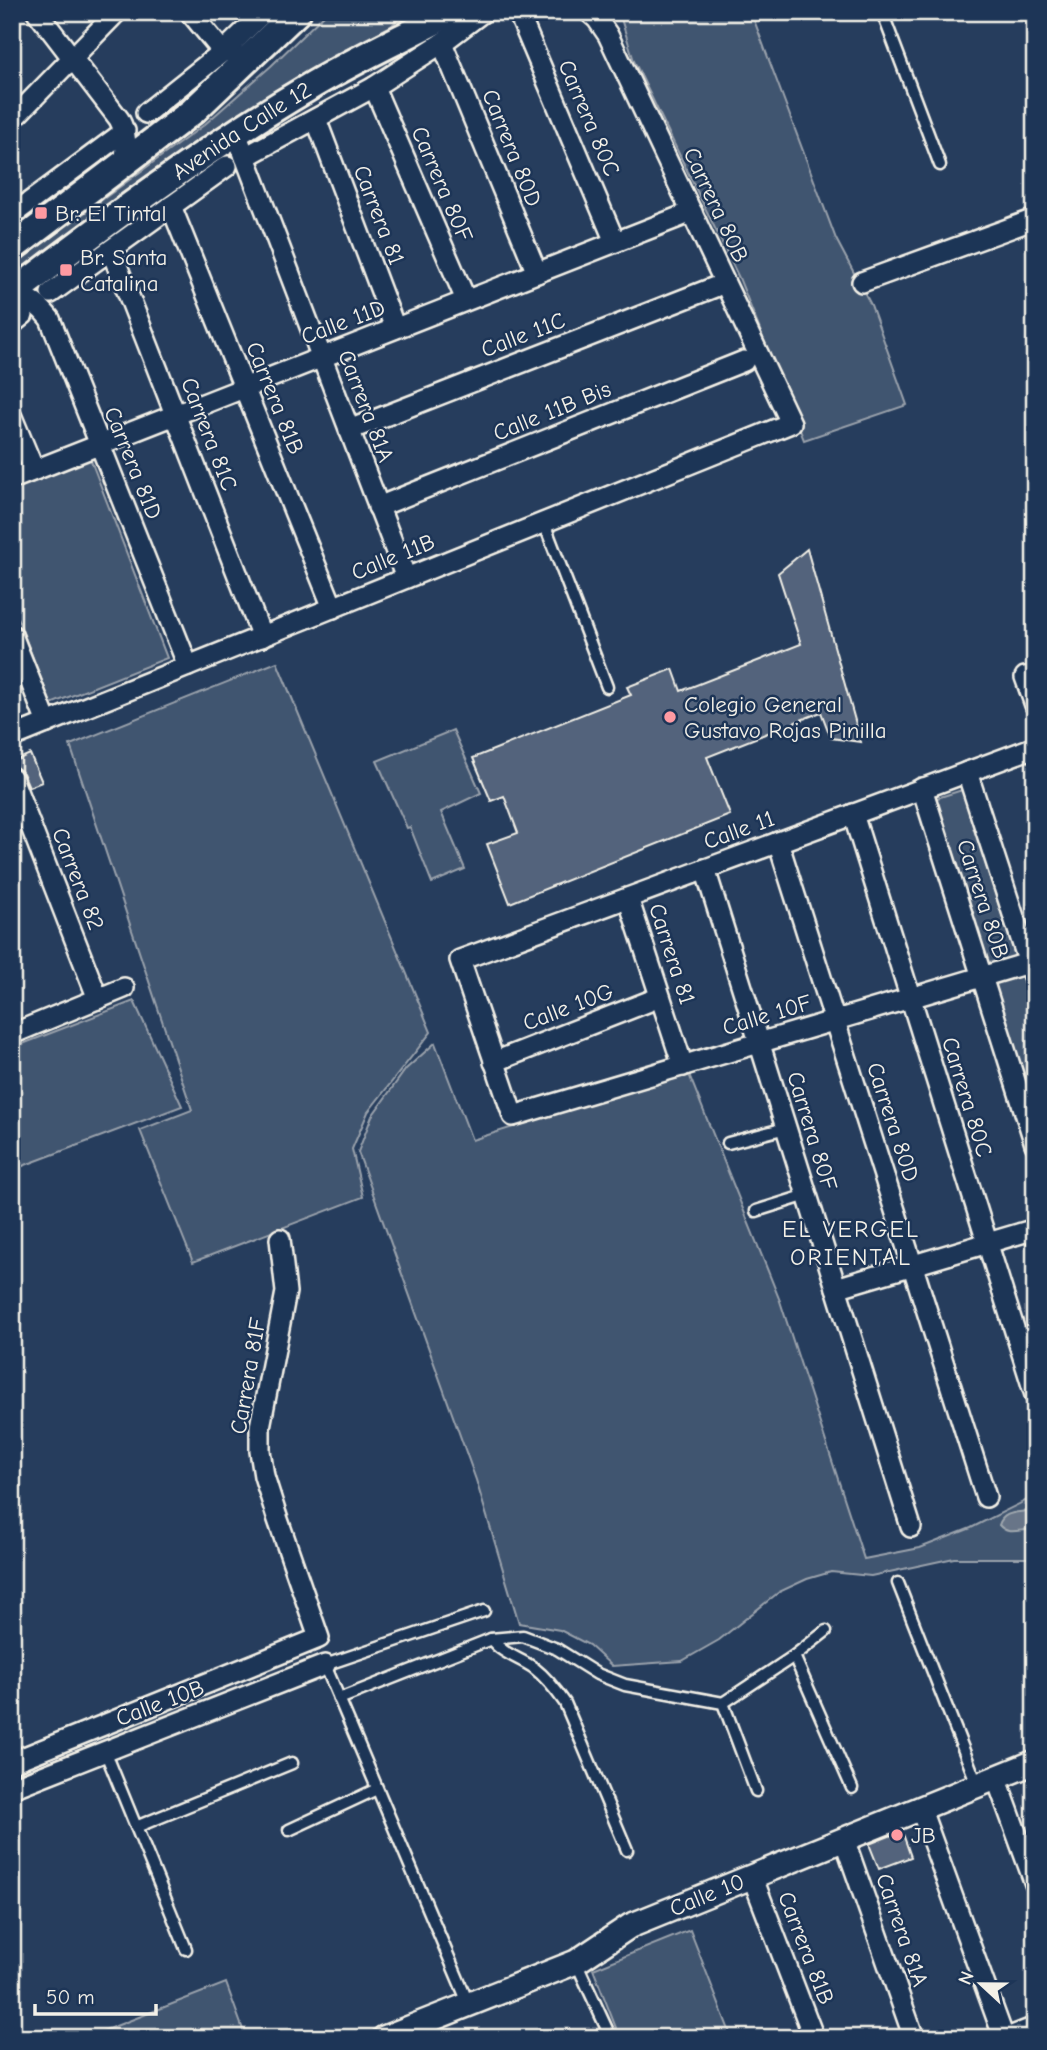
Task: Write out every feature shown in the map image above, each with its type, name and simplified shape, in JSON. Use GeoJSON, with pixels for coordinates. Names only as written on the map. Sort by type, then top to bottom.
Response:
{"type":"FeatureCollection","features":[{"type":"Feature","properties":{"kind":"main road","name":"Avenida Calle 12"},"geometry":{"type":"LineString","coordinates":[[12,248],[200,105],[236,55],[297,12]]}},
{"type":"Feature","properties":{"kind":"main road"},"geometry":{"type":"LineString","coordinates":[[361,59],[410,21],[417,12]]}},
{"type":"Feature","properties":{"kind":"main road","name":"Avenida Calle 12"},"geometry":{"type":"LineString","coordinates":[[16,306],[162,183],[240,145],[305,89],[449,12]]}},
{"type":"Feature","properties":{"kind":"street"},"geometry":{"type":"LineString","coordinates":[[37,12],[119,119],[125,131],[127,151],[124,164]]}},
{"type":"Feature","properties":{"kind":"street"},"geometry":{"type":"LineString","coordinates":[[12,120],[117,12]]}},
{"type":"Feature","properties":{"kind":"street"},"geometry":{"type":"LineString","coordinates":[[190,12],[212,40],[236,55]]}},
{"type":"Feature","properties":{"kind":"street"},"geometry":{"type":"LineString","coordinates":[[146,113],[236,55],[264,12]]}},
{"type":"Feature","properties":{"kind":"street"},"geometry":{"type":"LineString","coordinates":[[240,145],[316,119],[374,87],[442,43],[483,12]]}},
{"type":"Feature","properties":{"kind":"street","name":"Carrera 80C"},"geometry":{"type":"LineString","coordinates":[[518,12],[615,242]]}},
{"type":"Feature","properties":{"kind":"street","name":"Carrera 80B"},"geometry":{"type":"LineString","coordinates":[[589,12],[608,35],[791,423]]}},
{"type":"Feature","properties":{"kind":"street","name":"Carrera 80D"},"geometry":{"type":"LineString","coordinates":[[442,43],[537,273]]}},
{"type":"Feature","properties":{"kind":"street","name":"Carrera 80F"},"geometry":{"type":"LineString","coordinates":[[374,87],[466,300]]}},
{"type":"Feature","properties":{"kind":"street","name":"Carrera 81"},"geometry":{"type":"LineString","coordinates":[[316,119],[396,328]]}},
{"type":"Feature","properties":{"kind":"street"},"geometry":{"type":"LineString","coordinates":[[12,215],[125,131]]}},
{"type":"Feature","properties":{"kind":"street","name":"Carrera 81A"},"geometry":{"type":"LineString","coordinates":[[240,145],[405,579]]}},
{"type":"Feature","properties":{"kind":"street"},"geometry":{"type":"LineString","coordinates":[[51,293],[227,166]]}},
{"type":"Feature","properties":{"kind":"street","name":"Carrera 81B"},"geometry":{"type":"LineString","coordinates":[[171,206],[333,608]]}},
{"type":"Feature","properties":{"kind":"street","name":"Calle 11D"},"geometry":{"type":"LineString","coordinates":[[12,479],[692,212]]}},
{"type":"Feature","properties":{"kind":"street"},"geometry":{"type":"LineString","coordinates":[[862,282],[1035,219]]}},
{"type":"Feature","properties":{"kind":"street","name":"Carrera 81C"},"geometry":{"type":"LineString","coordinates":[[111,250],[262,637]]}},
{"type":"Feature","properties":{"kind":"street","name":"Calle 11C"},"geometry":{"type":"LineString","coordinates":[[349,430],[715,287]]}},
{"type":"Feature","properties":{"kind":"street","name":"Carrera 81D"},"geometry":{"type":"LineString","coordinates":[[16,306],[40,307],[50,318],[188,666]]}},
{"type":"Feature","properties":{"kind":"street","name":"Calle 11B Bis"},"geometry":{"type":"LineString","coordinates":[[378,507],[744,361]]}},
{"type":"Feature","properties":{"kind":"street"},"geometry":{"type":"LineString","coordinates":[[12,417],[34,470]]}},
{"type":"Feature","properties":{"kind":"street","name":"Calle 11B"},"geometry":{"type":"LineString","coordinates":[[12,737],[791,423]]}},
{"type":"Feature","properties":{"kind":"street"},"geometry":{"type":"LineString","coordinates":[[12,635],[47,723]]}},
{"type":"Feature","properties":{"kind":"street"},"geometry":{"type":"LineString","coordinates":[[1030,677],[1035,705]]}},
{"type":"Feature","properties":{"kind":"street","name":"Calle 11"},"geometry":{"type":"LineString","coordinates":[[494,1062],[460,960],[1035,747]]}},
{"type":"Feature","properties":{"kind":"street"},"geometry":{"type":"LineString","coordinates":[[967,772],[1033,969]]}},
{"type":"Feature","properties":{"kind":"street","name":"Carrera 82"},"geometry":{"type":"LineString","coordinates":[[12,778],[98,999]]}},
{"type":"Feature","properties":{"kind":"street","name":"Carrera 80B"},"geometry":{"type":"LineString","coordinates":[[922,788],[1035,1144]]}},
{"type":"Feature","properties":{"kind":"street","name":"Carrera 80C"},"geometry":{"type":"LineString","coordinates":[[853,814],[1035,1395]]}},
{"type":"Feature","properties":{"kind":"street","name":"Carrera 80D"},"geometry":{"type":"LineString","coordinates":[[778,842],[986,1497]]}},
{"type":"Feature","properties":{"kind":"street","name":"Carrera 80F"},"geometry":{"type":"LineString","coordinates":[[705,869],[911,1527]]}},
{"type":"Feature","properties":{"kind":"street","name":"Carrera 81"},"geometry":{"type":"LineString","coordinates":[[628,898],[682,1066]]}},
{"type":"Feature","properties":{"kind":"street","name":"Calle 10F"},"geometry":{"type":"LineString","coordinates":[[494,1062],[513,1116],[982,977],[1033,969]]}},
{"type":"Feature","properties":{"kind":"street"},"geometry":{"type":"LineString","coordinates":[[14,1028],[124,988]]}},
{"type":"Feature","properties":{"kind":"street","name":"Calle 10G"},"geometry":{"type":"LineString","coordinates":[[494,1062],[660,997]]}},
{"type":"Feature","properties":{"kind":"street"},"geometry":{"type":"LineString","coordinates":[[836,1288],[1035,1229]]}},
{"type":"Feature","properties":{"kind":"street","name":"Carrera 81F"},"geometry":{"type":"LineString","coordinates":[[280,1239],[286,1292],[260,1427],[260,1451],[264,1476],[319,1638]]}},
{"type":"Feature","properties":{"kind":"street","name":"Calle 10B"},"geometry":{"type":"LineString","coordinates":[[12,1762],[319,1638]]}},
{"type":"Feature","properties":{"kind":"street","name":"Calle 10B"},"geometry":{"type":"LineString","coordinates":[[12,1788],[325,1665]]}},
{"type":"Feature","properties":{"kind":"street","name":"Calle 10"},"geometry":{"type":"LineString","coordinates":[[384,2038],[576,1962],[630,1926],[1035,1762]]}},
{"type":"Feature","properties":{"kind":"street"},"geometry":{"type":"LineString","coordinates":[[987,1780],[1035,1884]]}},
{"type":"Feature","properties":{"kind":"street"},"geometry":{"type":"LineString","coordinates":[[920,1807],[1005,2038],[1035,2027]]}},
{"type":"Feature","properties":{"kind":"street","name":"Carrera 81A"},"geometry":{"type":"LineString","coordinates":[[844,1839],[914,2038]]}},
{"type":"Feature","properties":{"kind":"street","name":"Carrera 81B"},"geometry":{"type":"LineString","coordinates":[[752,1876],[814,2038]]}},
{"type":"Feature","properties":{"kind":"lane"},"geometry":{"type":"LineString","coordinates":[[882,12],[940,165]]}},
{"type":"Feature","properties":{"kind":"lane"},"geometry":{"type":"LineString","coordinates":[[544,523],[607,687]]}},
{"type":"Feature","properties":{"kind":"lane"},"geometry":{"type":"LineString","coordinates":[[728,1143],[786,1128]]}},
{"type":"Feature","properties":{"kind":"lane"},"geometry":{"type":"LineString","coordinates":[[756,1211],[807,1195]]}},
{"type":"Feature","properties":{"kind":"lane"},"geometry":{"type":"LineString","coordinates":[[898,1583],[987,1780]]}},
{"type":"Feature","properties":{"kind":"lane"},"geometry":{"type":"LineString","coordinates":[[469,2005],[325,1665],[484,1611]]}},
{"type":"Feature","properties":{"kind":"lane"},"geometry":{"type":"LineString","coordinates":[[339,1699],[491,1639],[523,1636],[557,1649],[597,1674],[625,1685],[723,1703],[794,1656],[826,1631]]}},
{"type":"Feature","properties":{"kind":"lane"},"geometry":{"type":"LineString","coordinates":[[491,1639],[498,1648],[533,1668],[555,1687],[565,1703],[627,1850]]}},
{"type":"Feature","properties":{"kind":"lane"},"geometry":{"type":"LineString","coordinates":[[794,1656],[852,1788]]}},
{"type":"Feature","properties":{"kind":"lane"},"geometry":{"type":"LineString","coordinates":[[723,1703],[756,1791]]}},
{"type":"Feature","properties":{"kind":"lane"},"geometry":{"type":"LineString","coordinates":[[105,1751],[186,1949]]}},
{"type":"Feature","properties":{"kind":"lane"},"geometry":{"type":"LineString","coordinates":[[136,1827],[292,1763]]}},
{"type":"Feature","properties":{"kind":"lane"},"geometry":{"type":"LineString","coordinates":[[289,1830],[377,1789]]}},
{"type":"Feature","properties":{"kind":"lane"},"geometry":{"type":"LineString","coordinates":[[576,1962],[611,2038]]}},
{"type":"Feature","properties":{"kind":"shaded area"},"geometry":{"type":"Polygon","coordinates":[[[327,12],[406,12],[391,26],[331,57],[171,163],[12,280],[12,266],[204,125],[327,12]]]}},
{"type":"Feature","properties":{"kind":"shaded area"},"geometry":{"type":"Polygon","coordinates":[[[619,12],[751,12],[836,239],[871,305],[907,405],[804,440],[739,278],[634,61],[619,12]]]}},
{"type":"Feature","properties":{"kind":"shaded area"},"geometry":{"type":"Polygon","coordinates":[[[90,458],[167,658],[51,704],[12,604],[12,488],[90,458]]]}},
{"type":"Feature","properties":{"kind":"shaded area"},"geometry":{"type":"Polygon","coordinates":[[[277,662],[431,1032],[368,1112],[352,1149],[363,1197],[193,1262],[140,1130],[192,1110],[70,745],[277,662]]]}},
{"type":"Feature","properties":{"kind":"shaded area"},"geometry":{"type":"Polygon","coordinates":[[[453,730],[481,793],[441,812],[465,869],[432,883],[410,827],[407,828],[377,761],[453,730]]]}},
{"type":"Feature","properties":{"kind":"shaded area"},"geometry":{"type":"Polygon","coordinates":[[[962,790],[1035,1018],[1035,1115],[934,799],[962,790]]]}},
{"type":"Feature","properties":{"kind":"shaded area"},"geometry":{"type":"Polygon","coordinates":[[[134,1001],[182,1106],[12,1170],[12,1048],[134,1001]]]}},
{"type":"Feature","properties":{"kind":"shaded area"},"geometry":{"type":"Polygon","coordinates":[[[435,1043],[472,1140],[688,1072],[780,1301],[864,1559],[920,1548],[971,1528],[1035,1496],[1035,1558],[954,1558],[871,1576],[831,1572],[807,1579],[779,1592],[719,1640],[682,1661],[612,1666],[589,1645],[560,1630],[519,1623],[476,1480],[358,1152],[372,1116],[406,1069],[435,1043]]]}},
{"type":"Feature","properties":{"kind":"shaded area"},"geometry":{"type":"Polygon","coordinates":[[[1035,1509],[1035,1530],[1007,1531],[999,1525],[1009,1514],[1035,1509]]]}},
{"type":"Feature","properties":{"kind":"shaded area"},"geometry":{"type":"Polygon","coordinates":[[[690,1930],[732,2038],[620,2038],[593,1969],[690,1930]]]}},
{"type":"Feature","properties":{"kind":"shaded area"},"geometry":{"type":"Polygon","coordinates":[[[226,1983],[246,2038],[85,2038],[226,1983]]]}},
{"type":"Feature","properties":{"kind":"building"},"geometry":{"type":"Polygon","coordinates":[[[807,549],[861,742],[831,738],[821,712],[707,757],[730,815],[510,903],[487,844],[518,833],[504,796],[491,801],[473,758],[631,695],[627,687],[673,669],[681,691],[801,644],[778,573],[807,549]]]}},
{"type":"Feature","properties":{"kind":"building"},"geometry":{"type":"Polygon","coordinates":[[[30,754],[42,782],[29,787],[14,761],[30,754]]]}},
{"type":"Feature","properties":{"kind":"building"},"geometry":{"type":"Polygon","coordinates":[[[902,1831],[911,1857],[879,1869],[869,1844],[902,1831]]]}},
{"type":"Feature","properties":{"kind":"place","name":"Br. El Tintal"},"geometry":{"type":"Point","coordinates":[41,213]}},
{"type":"Feature","properties":{"kind":"place","name":"Br. Santa Catalina"},"geometry":{"type":"Point","coordinates":[66,270]}},
{"type":"Feature","properties":{"kind":"place","name":"Colegio General Gustavo Rojas Pinilla"},"geometry":{"type":"Point","coordinates":[670,717]}},
{"type":"Feature","properties":{"kind":"place","name":"JB"},"geometry":{"type":"Point","coordinates":[897,1835]}},
{"type":"Feature","properties":{"kind":"district","name":"EL VERGEL ORIENTAL"},"geometry":{"type":"Point","coordinates":[851,1243]}}]}
